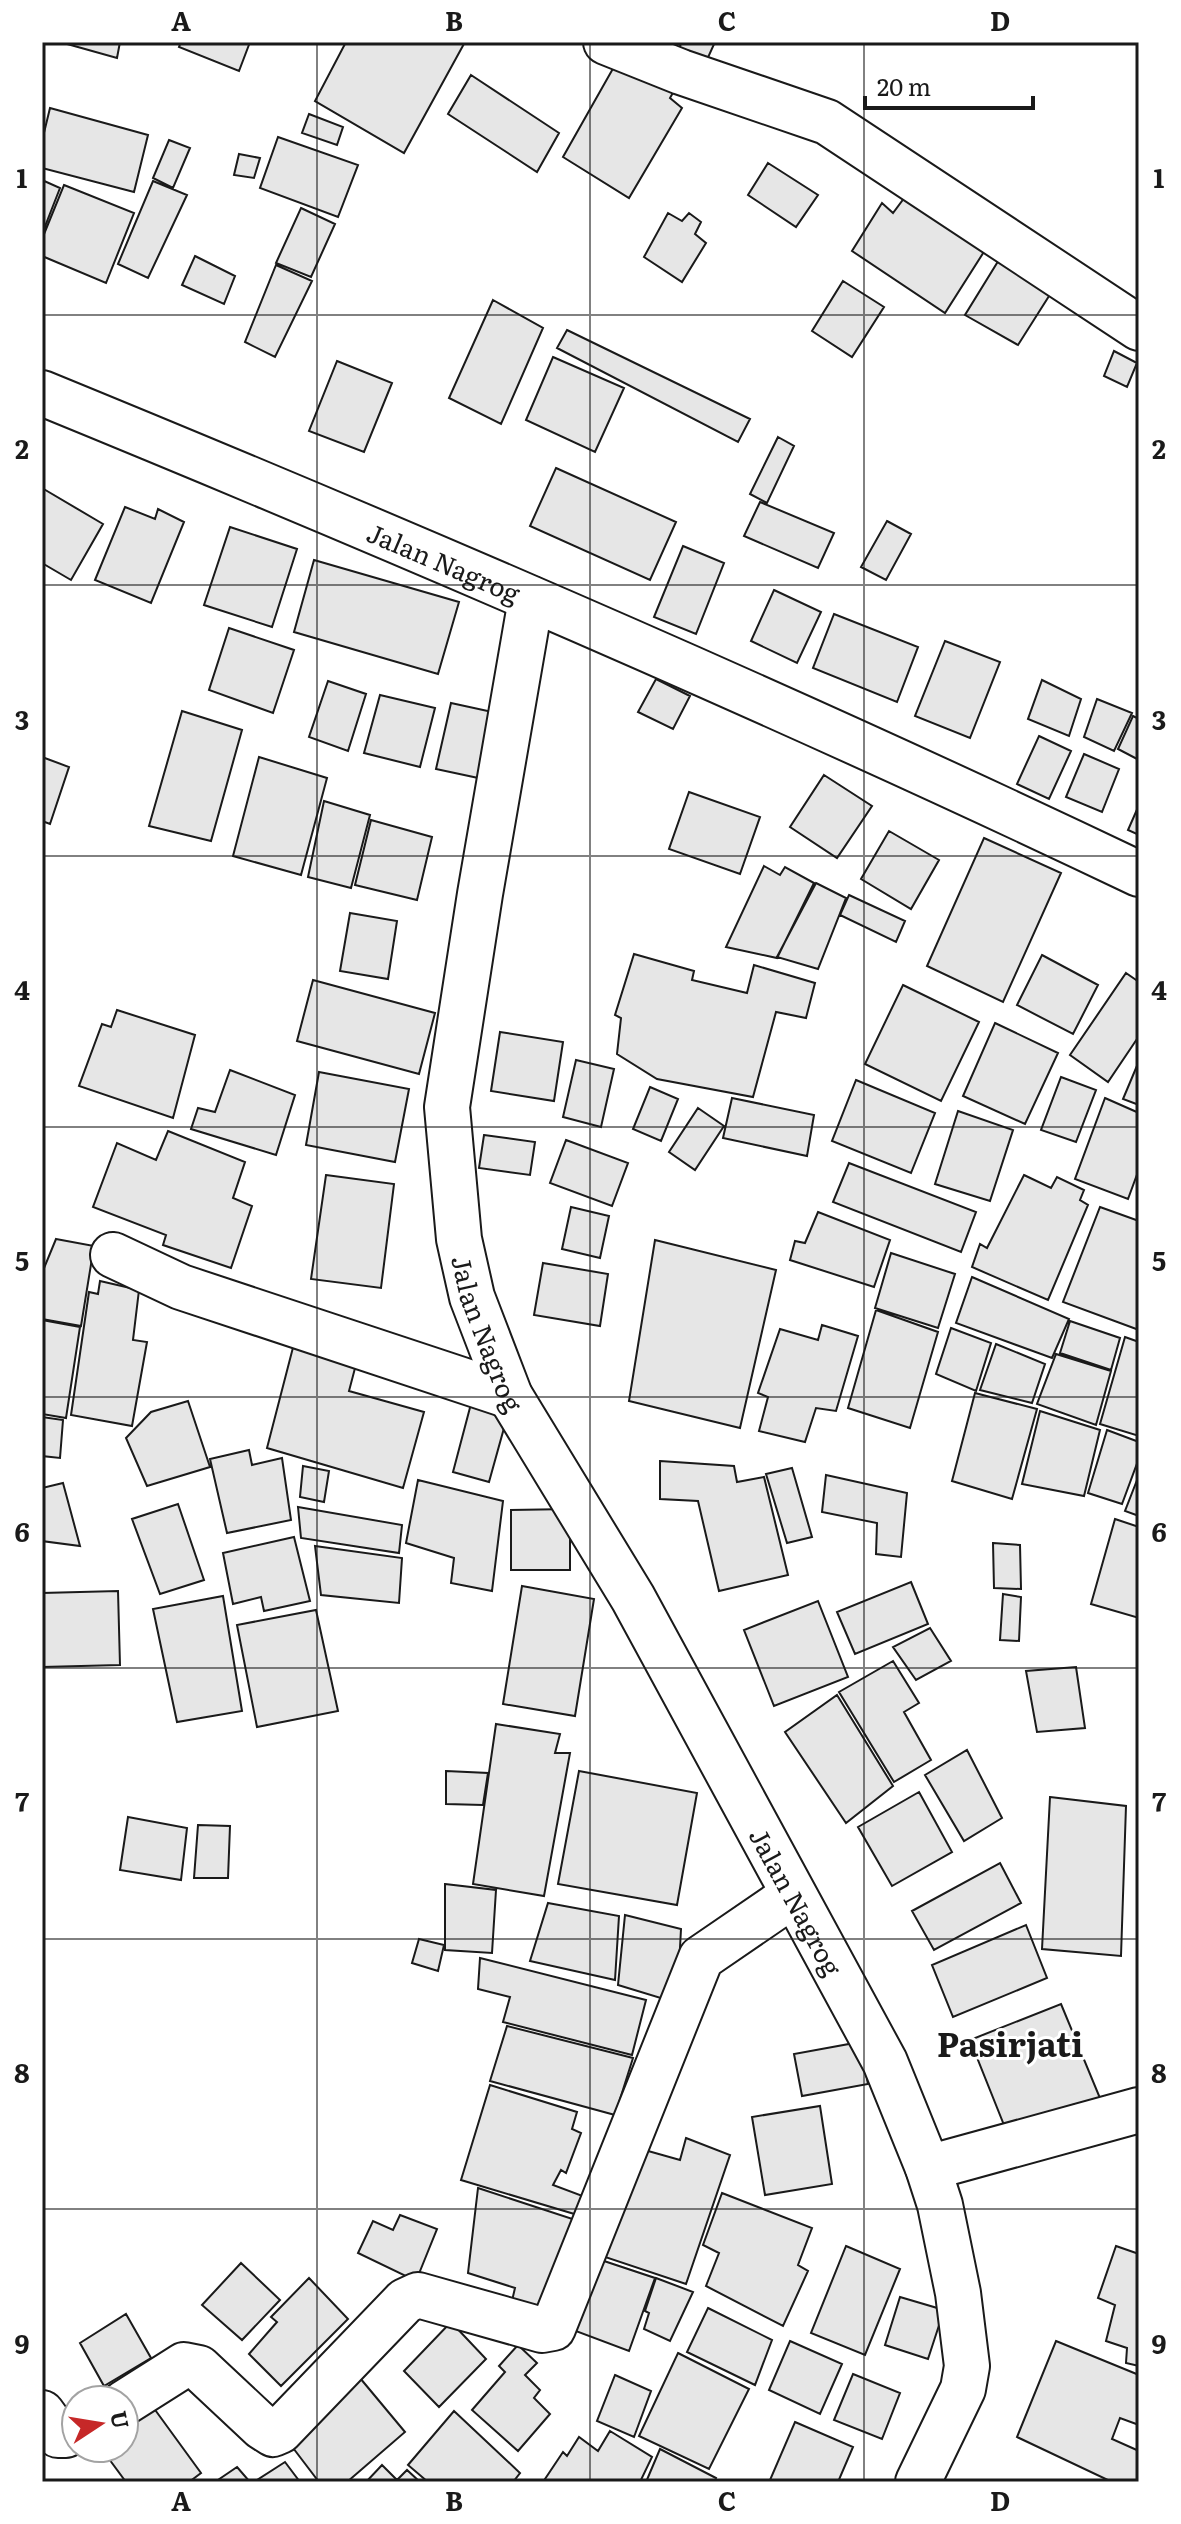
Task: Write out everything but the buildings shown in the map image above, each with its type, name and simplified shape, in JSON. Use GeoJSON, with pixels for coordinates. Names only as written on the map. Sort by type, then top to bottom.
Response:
{"type":"FeatureCollection","features":[{"type":"Feature","properties":{"kind":"street"},"geometry":{"type":"LineString","coordinates":[[606,42],[681,72],[827,122],[1139,328]]}},
{"type":"Feature","properties":{"kind":"street","name":"Jalan Nagrog"},"geometry":{"type":"LineString","coordinates":[[42,393],[531,599],[447,1107],[459,1239],[472,1297],[510,1396],[633,1598],[885,2062],[928,2168],[940,2205],[958,2293],[967,2366],[963,2389],[918,2482]]}},
{"type":"Feature","properties":{"kind":"street"},"geometry":{"type":"LineString","coordinates":[[531,599],[967,791],[1139,874]]}},
{"type":"Feature","properties":{"kind":"street"},"geometry":{"type":"LineString","coordinates":[[113,1255],[181,1287],[510,1396]]}},
{"type":"Feature","properties":{"kind":"street"},"geometry":{"type":"LineString","coordinates":[[140,2393],[184,2365],[199,2368],[273,2434],[280,2431],[405,2301],[418,2295],[542,2330],[553,2328],[701,1958],[793,1895]]}},
{"type":"Feature","properties":{"kind":"street"},"geometry":{"type":"LineString","coordinates":[[928,2168],[1139,2110]]}},
{"type":"Feature","properties":{"kind":"street"},"geometry":{"type":"LineString","coordinates":[[42,2413],[60,2435]]}},
{"type":"Feature","properties":{"kind":"district","name":"Pasirjati"},"geometry":{"type":"Point","coordinates":[1010,2042]}}]}
